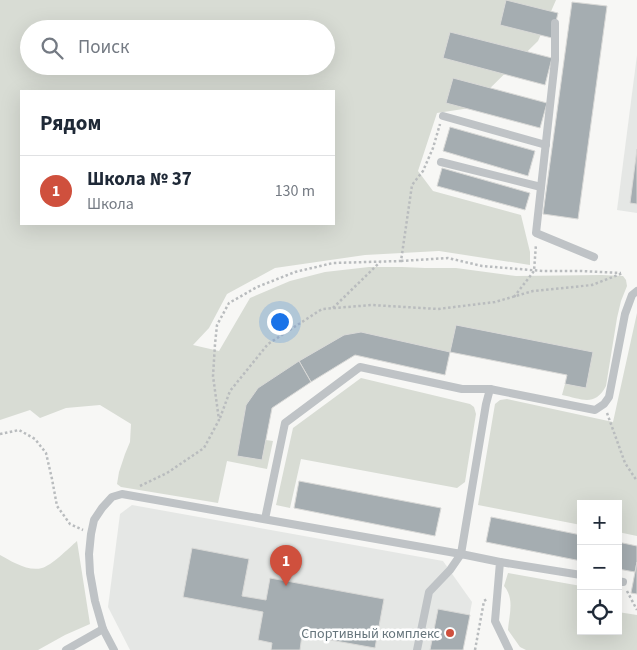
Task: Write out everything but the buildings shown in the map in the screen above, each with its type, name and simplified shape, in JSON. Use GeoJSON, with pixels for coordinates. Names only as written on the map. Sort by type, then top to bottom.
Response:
{"type":"FeatureCollection","features":[{"type":"Feature","properties":{"kind":"lane"},"geometry":{"type":"LineString","coordinates":[[555,23],[555,60],[536,233],[594,257]]}},
{"type":"Feature","properties":{"kind":"lane"},"geometry":{"type":"LineString","coordinates":[[443,116],[546,146]]}},
{"type":"Feature","properties":{"kind":"lane"},"geometry":{"type":"LineString","coordinates":[[441,162],[541,187]]}},
{"type":"Feature","properties":{"kind":"lane"},"geometry":{"type":"LineString","coordinates":[[265,519],[284,423],[360,367],[462,389],[490,389],[595,410],[609,398],[625,314],[632,295],[637,291]]}},
{"type":"Feature","properties":{"kind":"lane"},"geometry":{"type":"LineString","coordinates":[[417,650],[429,592],[462,554],[490,389]]}},
{"type":"Feature","properties":{"kind":"lane"},"geometry":{"type":"LineString","coordinates":[[114,650],[103,629],[95,601],[89,554],[94,520],[112,497],[122,494],[577,574]]}},
{"type":"Feature","properties":{"kind":"lane"},"geometry":{"type":"LineString","coordinates":[[500,562],[495,621],[509,650]]}},
{"type":"Feature","properties":{"kind":"lane"},"geometry":{"type":"LineString","coordinates":[[66,650],[103,629]]}},
{"type":"Feature","properties":{"kind":"path"},"geometry":{"type":"LineString","coordinates":[[401,261],[412,186],[423,171],[433,148],[443,116]]}},
{"type":"Feature","properties":{"kind":"path"},"geometry":{"type":"LineString","coordinates":[[514,297],[534,271],[536,233]]}},
{"type":"Feature","properties":{"kind":"path"},"geometry":{"type":"LineString","coordinates":[[140,485],[167,473],[204,448],[219,420],[230,391],[268,344],[322,309],[372,305],[438,309],[495,302],[533,291],[592,285],[623,273],[580,270],[543,272],[482,266],[448,258],[333,263],[295,272],[256,287],[229,303],[217,325],[213,376],[219,420]]}},
{"type":"Feature","properties":{"kind":"path"},"geometry":{"type":"LineString","coordinates":[[332,309],[380,262]]}},
{"type":"Feature","properties":{"kind":"path"},"geometry":{"type":"LineString","coordinates":[[604,404],[625,463],[637,481]]}},
{"type":"Feature","properties":{"kind":"path"},"geometry":{"type":"LineString","coordinates":[[0,434],[19,430],[35,439],[46,453],[57,506],[70,524],[91,534]]}},
{"type":"Feature","properties":{"kind":"path"},"geometry":{"type":"LineString","coordinates":[[622,585],[637,610]]}},
{"type":"Feature","properties":{"kind":"path"},"geometry":{"type":"LineString","coordinates":[[475,650],[484,602],[498,589]]}},
{"type":"Feature","properties":{"kind":"shaded area"},"geometry":{"type":"Polygon","coordinates":[[[0,0],[556,0],[538,41],[470,108],[437,113],[418,171],[433,191],[521,215],[530,252],[530,265],[439,251],[365,255],[275,268],[227,294],[209,328],[193,345],[219,351],[250,298],[290,281],[325,272],[369,267],[402,267],[456,268],[516,276],[623,276],[627,286],[617,318],[606,386],[597,397],[587,400],[562,395],[565,384],[586,388],[592,352],[456,325],[450,352],[361,332],[344,335],[299,361],[238,456],[262,460],[266,440],[273,441],[267,469],[227,461],[218,503],[121,487],[117,484],[119,472],[130,442],[131,424],[100,405],[66,408],[40,418],[30,410],[0,420],[0,0]]]}},
{"type":"Feature","properties":{"kind":"shaded area"},"geometry":{"type":"Polygon","coordinates":[[[637,55],[637,213],[617,210],[637,55]]]}},
{"type":"Feature","properties":{"kind":"shaded area"},"geometry":{"type":"Polygon","coordinates":[[[637,313],[637,536],[622,533],[622,500],[577,500],[577,524],[478,505],[495,404],[500,400],[507,399],[613,422],[637,313]]]}},
{"type":"Feature","properties":{"kind":"shaded area"},"geometry":{"type":"Polygon","coordinates":[[[361,378],[470,404],[474,407],[476,414],[465,482],[457,488],[301,459],[290,508],[276,505],[293,428],[361,378]]]}},
{"type":"Feature","properties":{"kind":"shaded area"},"geometry":{"type":"Polygon","coordinates":[[[132,505],[443,561],[472,602],[463,650],[130,650],[108,607],[120,514],[132,505]]]}},
{"type":"Feature","properties":{"kind":"shaded area"},"geometry":{"type":"Polygon","coordinates":[[[77,541],[90,624],[38,650],[0,650],[0,555],[14,563],[37,569],[46,567],[77,541]]]}},
{"type":"Feature","properties":{"kind":"shaded area"},"geometry":{"type":"Polygon","coordinates":[[[508,573],[577,585],[577,635],[622,635],[622,613],[637,615],[637,650],[526,650],[520,647],[508,630],[510,602],[504,586],[508,573]]]}},
{"type":"Feature","properties":{"kind":"place","name":"Школа № 37"},"geometry":{"type":"Point","coordinates":[286,586]}},
{"type":"Feature","properties":{"kind":"place","name":"Спортивный комплекс"},"geometry":{"type":"Point","coordinates":[450,633]}}]}
